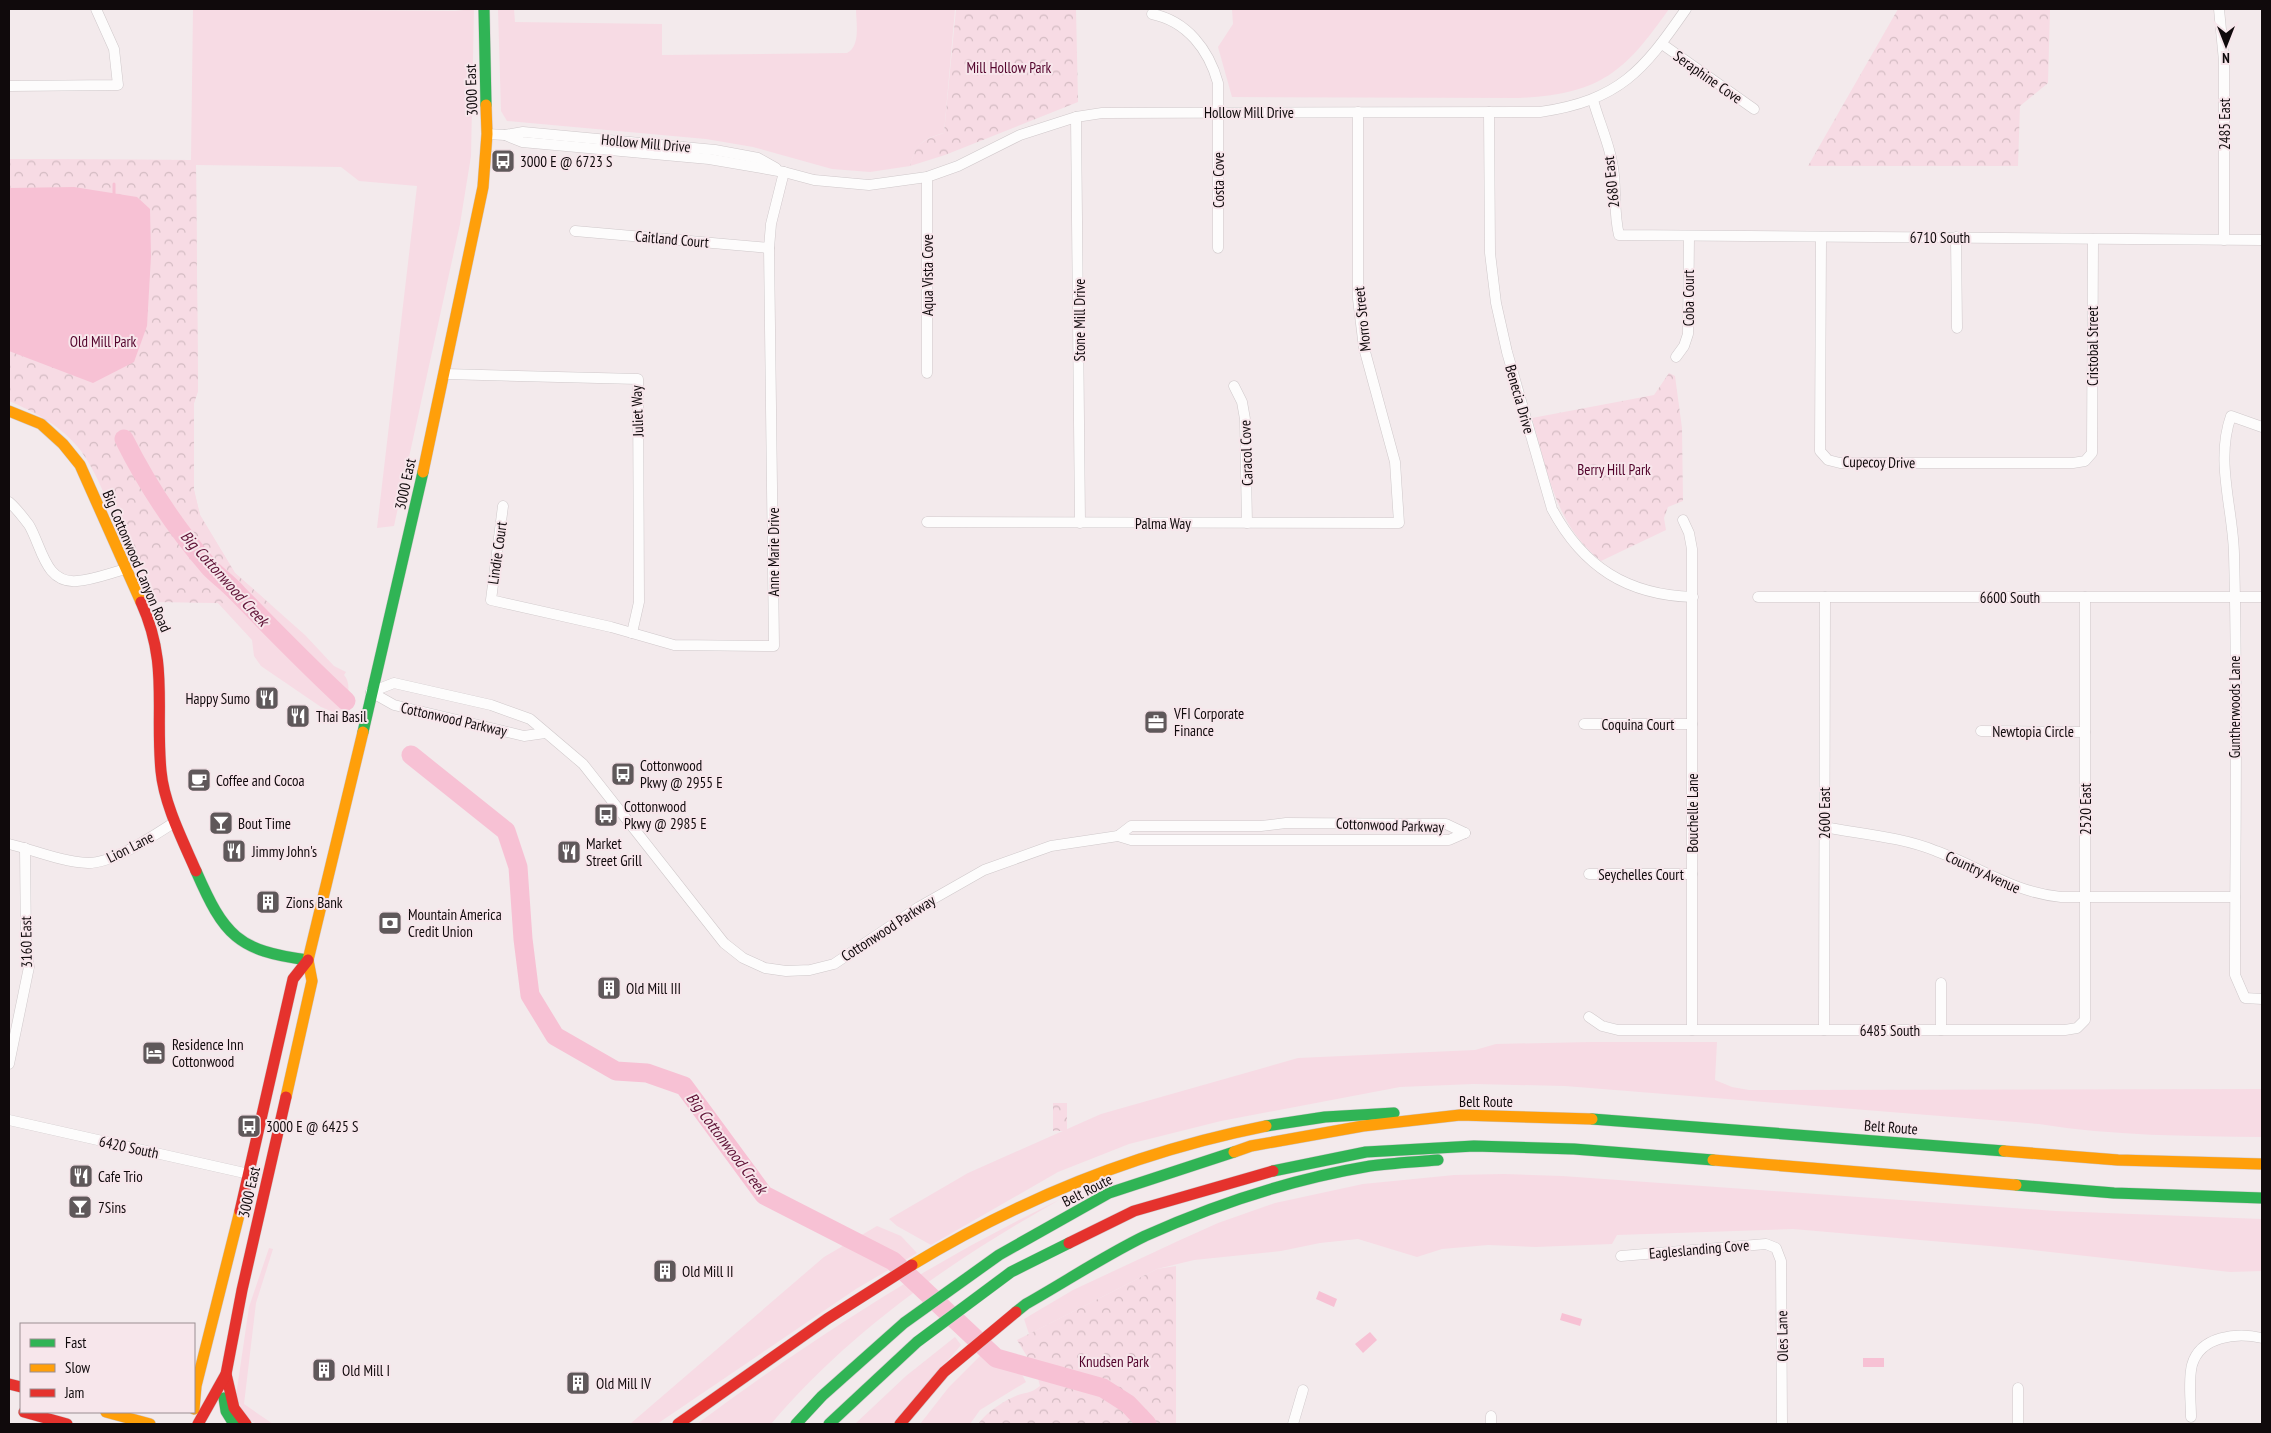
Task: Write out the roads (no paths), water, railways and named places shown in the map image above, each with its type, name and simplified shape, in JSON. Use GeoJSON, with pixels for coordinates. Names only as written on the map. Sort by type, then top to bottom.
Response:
{"type":"FeatureCollection","features":[{"type":"Feature","properties":{"kind":"main road","name":"3000 East"},"geometry":{"type":"LineString","coordinates":[[198,1424],[226,1374],[242,1290],[312,981],[308,960],[445,374],[480,202],[487,134],[484,9]]}},
{"type":"Feature","properties":{"kind":"main road","name":"Big Cottonwood Canyon Road"},"geometry":{"type":"LineString","coordinates":[[9,410],[41,424],[63,444],[80,465],[149,620],[157,648],[160,674],[161,772],[175,822],[220,919],[242,942],[258,951],[275,956],[308,960]]}},
{"type":"Feature","properties":{"kind":"main road","name":"3000 East"},"geometry":{"type":"LineString","coordinates":[[195,1398],[196,1386],[249,1174],[293,979],[308,960]]}},
{"type":"Feature","properties":{"kind":"main road"},"geometry":{"type":"LineString","coordinates":[[678,1424],[797,1338],[877,1287],[980,1227],[1094,1174],[1169,1150],[1256,1127],[1358,1112],[1460,1115]]}},
{"type":"Feature","properties":{"kind":"main road","name":"Belt Route"},"geometry":{"type":"LineString","coordinates":[[796,1424],[822,1396],[904,1323],[999,1255],[1109,1193],[1251,1146],[1363,1126],[1460,1115],[1565,1117],[2118,1160],[2262,1164]]}},
{"type":"Feature","properties":{"kind":"main road"},"geometry":{"type":"LineString","coordinates":[[829,1424],[917,1342],[1011,1272],[1134,1211],[1262,1173],[1366,1152],[1474,1146],[1574,1149],[2114,1193],[2262,1198]]}},
{"type":"Feature","properties":{"kind":"main road"},"geometry":{"type":"LineString","coordinates":[[900,1424],[944,1372],[1026,1304],[1144,1237],[1206,1211],[1265,1190],[1370,1166],[1574,1149]]}},
{"type":"Feature","properties":{"kind":"main road"},"geometry":{"type":"LineString","coordinates":[[226,1374],[224,1403],[234,1424]]}},
{"type":"Feature","properties":{"kind":"main road"},"geometry":{"type":"LineString","coordinates":[[226,1374],[234,1408],[246,1424]]}},
{"type":"Feature","properties":{"kind":"main road"},"geometry":{"type":"LineString","coordinates":[[27,1413],[67,1424]]}},
{"type":"Feature","properties":{"kind":"main road"},"geometry":{"type":"LineString","coordinates":[[110,1413],[150,1424]]}},
{"type":"Feature","properties":{"kind":"street"},"geometry":{"type":"LineString","coordinates":[[9,86],[118,85],[114,49],[96,9]]}},
{"type":"Feature","properties":{"kind":"street","name":"Hollow Mill Drive"},"geometry":{"type":"LineString","coordinates":[[487,134],[506,136],[522,142],[692,157],[784,172],[814,180],[861,185],[892,183],[927,177],[958,166],[1020,135],[1076,117],[1133,112],[1540,112],[1567,108],[1609,93],[1637,72],[1662,44],[1686,9]]}},
{"type":"Feature","properties":{"kind":"street","name":"2485 East"},"geometry":{"type":"LineString","coordinates":[[2219,9],[2224,61],[2224,240]]}},
{"type":"Feature","properties":{"kind":"street","name":"Costa Cove"},"geometry":{"type":"LineString","coordinates":[[1152,14],[1167,17],[1179,23],[1206,52],[1218,83],[1218,248]]}},
{"type":"Feature","properties":{"kind":"street","name":"Seraphine Cove"},"geometry":{"type":"LineString","coordinates":[[1662,44],[1754,109]]}},
{"type":"Feature","properties":{"kind":"street","name":"2680 East"},"geometry":{"type":"LineString","coordinates":[[1592,100],[1611,158],[1614,176],[1614,217],[1619,235]]}},
{"type":"Feature","properties":{"kind":"street","name":"Morro Street"},"geometry":{"type":"LineString","coordinates":[[1358,112],[1358,298],[1360,326],[1395,462],[1399,523]]}},
{"type":"Feature","properties":{"kind":"street","name":"Benecia Drive"},"geometry":{"type":"LineString","coordinates":[[1489,112],[1490,253],[1496,303],[1507,352],[1552,509],[1563,529],[1576,546],[1594,564],[1614,578],[1636,588],[1658,594],[1693,597]]}},
{"type":"Feature","properties":{"kind":"street","name":"Stone Mill Drive"},"geometry":{"type":"LineString","coordinates":[[1076,117],[1080,522]]}},
{"type":"Feature","properties":{"kind":"street","name":"Anne Marie Drive"},"geometry":{"type":"LineString","coordinates":[[491,600],[632,633],[674,645],[774,646],[769,248],[771,224],[784,172]]}},
{"type":"Feature","properties":{"kind":"street","name":"Aqua Vista Cove"},"geometry":{"type":"LineString","coordinates":[[927,177],[927,373]]}},
{"type":"Feature","properties":{"kind":"street","name":"Caitland Court"},"geometry":{"type":"LineString","coordinates":[[575,231],[769,248]]}},
{"type":"Feature","properties":{"kind":"street","name":"6710 South"},"geometry":{"type":"LineString","coordinates":[[1619,235],[2262,240]]}},
{"type":"Feature","properties":{"kind":"street","name":"Coba Court"},"geometry":{"type":"LineString","coordinates":[[1676,357],[1684,346],[1688,334],[1689,237]]}},
{"type":"Feature","properties":{"kind":"street","name":"Cupecoy Drive"},"geometry":{"type":"LineString","coordinates":[[1821,237],[1820,451],[1828,460],[1840,463],[2073,463],[2085,461],[2092,453]]}},
{"type":"Feature","properties":{"kind":"street"},"geometry":{"type":"LineString","coordinates":[[1956,237],[1957,328]]}},
{"type":"Feature","properties":{"kind":"street","name":"Cristobal Street"},"geometry":{"type":"LineString","coordinates":[[2092,453],[2093,239]]}},
{"type":"Feature","properties":{"kind":"street","name":"Juliet Way"},"geometry":{"type":"LineString","coordinates":[[445,374],[638,379],[639,602],[632,633]]}},
{"type":"Feature","properties":{"kind":"street","name":"Caracol Cove"},"geometry":{"type":"LineString","coordinates":[[1234,386],[1242,402],[1246,419],[1247,522]]}},
{"type":"Feature","properties":{"kind":"street","name":"Guntherwoods Lane"},"geometry":{"type":"LineString","coordinates":[[2262,426],[2231,416],[2225,442],[2225,481],[2233,540],[2235,975],[2245,998],[2262,999]]}},
{"type":"Feature","properties":{"kind":"street"},"geometry":{"type":"LineString","coordinates":[[9,502],[29,525],[50,569],[57,577],[68,581],[79,581],[126,569]]}},
{"type":"Feature","properties":{"kind":"street","name":"Lindie Court"},"geometry":{"type":"LineString","coordinates":[[491,600],[503,506]]}},
{"type":"Feature","properties":{"kind":"street","name":"Bouchelle Lane"},"geometry":{"type":"LineString","coordinates":[[1683,520],[1689,533],[1692,550],[1693,597],[1692,1030]]}},
{"type":"Feature","properties":{"kind":"street","name":"Palma Way"},"geometry":{"type":"LineString","coordinates":[[927,522],[1399,523]]}},
{"type":"Feature","properties":{"kind":"street","name":"6600 South"},"geometry":{"type":"LineString","coordinates":[[1758,597],[2262,597]]}},
{"type":"Feature","properties":{"kind":"street","name":"2600 East"},"geometry":{"type":"LineString","coordinates":[[1824,1030],[1825,597]]}},
{"type":"Feature","properties":{"kind":"street","name":"2520 East"},"geometry":{"type":"LineString","coordinates":[[2085,597],[2085,1020]]}},
{"type":"Feature","properties":{"kind":"street","name":"Cottonwood Parkway"},"geometry":{"type":"LineString","coordinates":[[372,692],[394,683],[491,705],[530,719],[584,764],[724,943],[743,958],[765,968],[786,971],[810,970],[834,964],[942,892],[984,870],[1051,846],[1118,836],[1131,840],[1449,840],[1464,833],[1446,824],[1305,823],[1261,826],[1132,826],[1118,836]]}},
{"type":"Feature","properties":{"kind":"street","name":"Cottonwood Parkway"},"geometry":{"type":"LineString","coordinates":[[372,692],[394,705],[524,736],[545,733]]}},
{"type":"Feature","properties":{"kind":"street","name":"Coquina Court"},"geometry":{"type":"LineString","coordinates":[[1584,724],[1692,724]]}},
{"type":"Feature","properties":{"kind":"street","name":"Newtopia Circle"},"geometry":{"type":"LineString","coordinates":[[1981,731],[2085,732]]}},
{"type":"Feature","properties":{"kind":"street","name":"Lion Lane"},"geometry":{"type":"LineString","coordinates":[[9,844],[73,860],[101,862],[132,847],[175,822]]}},
{"type":"Feature","properties":{"kind":"street","name":"Country Avenue"},"geometry":{"type":"LineString","coordinates":[[1824,827],[1934,850],[2019,889],[2039,895],[2085,897],[2235,897]]}},
{"type":"Feature","properties":{"kind":"street","name":"3160 East"},"geometry":{"type":"LineString","coordinates":[[9,1064],[29,967],[26,947],[25,848]]}},
{"type":"Feature","properties":{"kind":"street","name":"Seychelles Court"},"geometry":{"type":"LineString","coordinates":[[1589,874],[1692,874]]}},
{"type":"Feature","properties":{"kind":"street"},"geometry":{"type":"LineString","coordinates":[[1941,983],[1941,1030]]}},
{"type":"Feature","properties":{"kind":"street","name":"6485 South"},"geometry":{"type":"LineString","coordinates":[[1589,1018],[1602,1026],[1618,1030],[2065,1030],[2077,1028],[2085,1020]]}},
{"type":"Feature","properties":{"kind":"street","name":"6420 South"},"geometry":{"type":"LineString","coordinates":[[9,1120],[249,1174]]}},
{"type":"Feature","properties":{"kind":"street","name":"Eagleslanding Cove"},"geometry":{"type":"LineString","coordinates":[[1622,1256],[1766,1244],[1776,1248]]}},
{"type":"Feature","properties":{"kind":"street","name":"Oles Lane"},"geometry":{"type":"LineString","coordinates":[[1776,1248],[1781,1261],[1782,1424]]}},
{"type":"Feature","properties":{"kind":"street"},"geometry":{"type":"LineString","coordinates":[[2191,1417],[2192,1369],[2199,1352],[2212,1342],[2228,1337],[2244,1335],[2262,1338]]}},
{"type":"Feature","properties":{"kind":"street"},"geometry":{"type":"LineString","coordinates":[[2018,1388],[2018,1424]]}},
{"type":"Feature","properties":{"kind":"street"},"geometry":{"type":"LineString","coordinates":[[1294,1424],[1303,1390]]}},
{"type":"Feature","properties":{"kind":"waterway"},"geometry":{"type":"LineString","coordinates":[[114,184],[114,196]]}},
{"type":"Feature","properties":{"kind":"waterway","name":"Big Cottonwood Creek"},"geometry":{"type":"LineString","coordinates":[[124,439],[142,473],[163,506],[185,538],[210,568],[235,590],[346,701]]}},
{"type":"Feature","properties":{"kind":"waterway","name":"Big Cottonwood Creek"},"geometry":{"type":"LineString","coordinates":[[411,755],[506,831],[518,867],[523,939],[530,995],[555,1036],[616,1071],[647,1073],[684,1086],[764,1195],[893,1261],[996,1358],[1103,1388],[1128,1404],[1147,1424]]}},
{"type":"Feature","properties":{"kind":"place","name":"3000 E @ 6723 S"},"geometry":{"type":"Point","coordinates":[503,161]}},
{"type":"Feature","properties":{"kind":"place","name":"Happy Sumo"},"geometry":{"type":"Point","coordinates":[267,698]}},
{"type":"Feature","properties":{"kind":"place","name":"Thai Basil"},"geometry":{"type":"Point","coordinates":[298,716]}},
{"type":"Feature","properties":{"kind":"place","name":"VFI Corporate Finance"},"geometry":{"type":"Point","coordinates":[1156,722]}},
{"type":"Feature","properties":{"kind":"place","name":"Cottonwood Pkwy @ 2955 E"},"geometry":{"type":"Point","coordinates":[623,774]}},
{"type":"Feature","properties":{"kind":"place","name":"Coffee and Cocoa"},"geometry":{"type":"Point","coordinates":[199,780]}},
{"type":"Feature","properties":{"kind":"place","name":"Cottonwood Pkwy @ 2985 E"},"geometry":{"type":"Point","coordinates":[606,815]}},
{"type":"Feature","properties":{"kind":"place","name":"Bout Time"},"geometry":{"type":"Point","coordinates":[221,823]}},
{"type":"Feature","properties":{"kind":"place","name":"Jimmy John's"},"geometry":{"type":"Point","coordinates":[234,851]}},
{"type":"Feature","properties":{"kind":"place","name":"Market Street Grill"},"geometry":{"type":"Point","coordinates":[569,852]}},
{"type":"Feature","properties":{"kind":"place","name":"Zions Bank"},"geometry":{"type":"Point","coordinates":[268,902]}},
{"type":"Feature","properties":{"kind":"place","name":"Mountain America Credit Union"},"geometry":{"type":"Point","coordinates":[390,923]}},
{"type":"Feature","properties":{"kind":"place","name":"Old Mill III"},"geometry":{"type":"Point","coordinates":[609,988]}},
{"type":"Feature","properties":{"kind":"place","name":"Residence Inn Cottonwood"},"geometry":{"type":"Point","coordinates":[154,1053]}},
{"type":"Feature","properties":{"kind":"place","name":"3000 E @ 6425 S"},"geometry":{"type":"Point","coordinates":[249,1126]}},
{"type":"Feature","properties":{"kind":"place","name":"Cafe Trio"},"geometry":{"type":"Point","coordinates":[81,1176]}},
{"type":"Feature","properties":{"kind":"place","name":"7Sins"},"geometry":{"type":"Point","coordinates":[80,1207]}},
{"type":"Feature","properties":{"kind":"place","name":"Old Mill II"},"geometry":{"type":"Point","coordinates":[665,1271]}},
{"type":"Feature","properties":{"kind":"place","name":"Old Mill I"},"geometry":{"type":"Point","coordinates":[324,1370]}},
{"type":"Feature","properties":{"kind":"place","name":"Old Mill IV"},"geometry":{"type":"Point","coordinates":[578,1383]}},
{"type":"Feature","properties":{"kind":"park label","name":"Mill Hollow Park"},"geometry":{"type":"Point","coordinates":[1009,67]}},
{"type":"Feature","properties":{"kind":"park label","name":"Old Mill Park"},"geometry":{"type":"Point","coordinates":[103,341]}},
{"type":"Feature","properties":{"kind":"park label","name":"Berry Hill Park"},"geometry":{"type":"Point","coordinates":[1614,469]}},
{"type":"Feature","properties":{"kind":"park label","name":"Knudsen Park"},"geometry":{"type":"Point","coordinates":[1114,1361]}}]}
